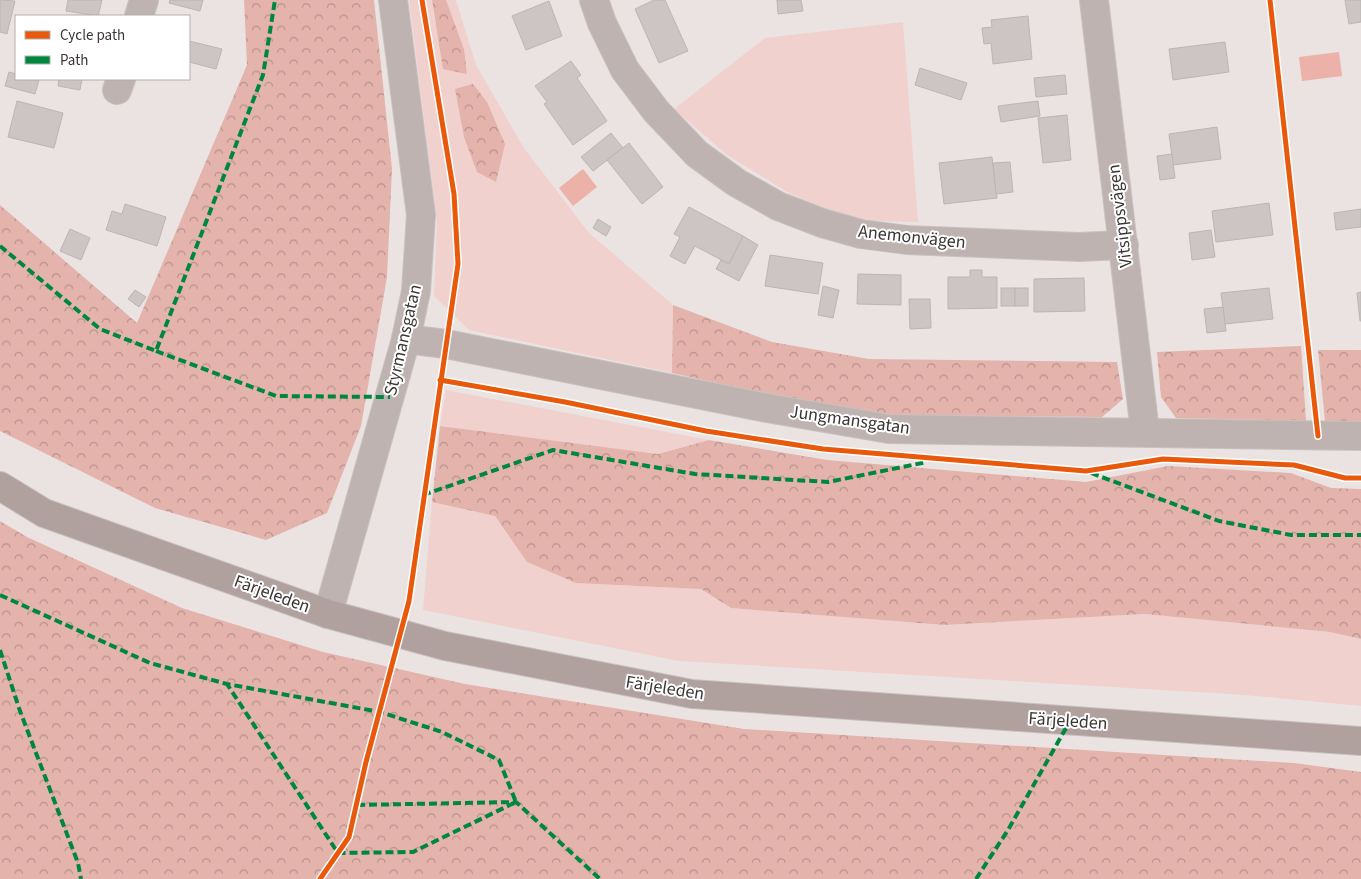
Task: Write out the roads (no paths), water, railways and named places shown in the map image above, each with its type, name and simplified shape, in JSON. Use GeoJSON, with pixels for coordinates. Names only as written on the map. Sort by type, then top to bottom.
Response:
{"type":"FeatureCollection","features":[{"type":"Feature","properties":{"kind":"main road","name":"Färjeleden"},"geometry":{"type":"LineString","coordinates":[[0,486],[44,513],[328,614],[444,646],[692,694],[1361,741]]}},
{"type":"Feature","properties":{"kind":"street"},"geometry":{"type":"LineString","coordinates":[[139,15],[144,0]]}},
{"type":"Feature","properties":{"kind":"street","name":"Styrmansgatan"},"geometry":{"type":"LineString","coordinates":[[328,614],[406,339],[416,291],[421,215],[393,0]]}},
{"type":"Feature","properties":{"kind":"street","name":"Anemonvägen"},"geometry":{"type":"LineString","coordinates":[[594,0],[602,23],[625,70],[656,111],[697,154],[737,183],[778,206],[822,223],[861,234],[907,240],[1080,247],[1124,245]]}},
{"type":"Feature","properties":{"kind":"street","name":"Vitsippsvägen"},"geometry":{"type":"LineString","coordinates":[[1094,0],[1146,432]]}},
{"type":"Feature","properties":{"kind":"street","name":"Jungmansgatan"},"geometry":{"type":"LineString","coordinates":[[406,339],[446,344],[767,408],[889,429],[1361,436]]}}]}
